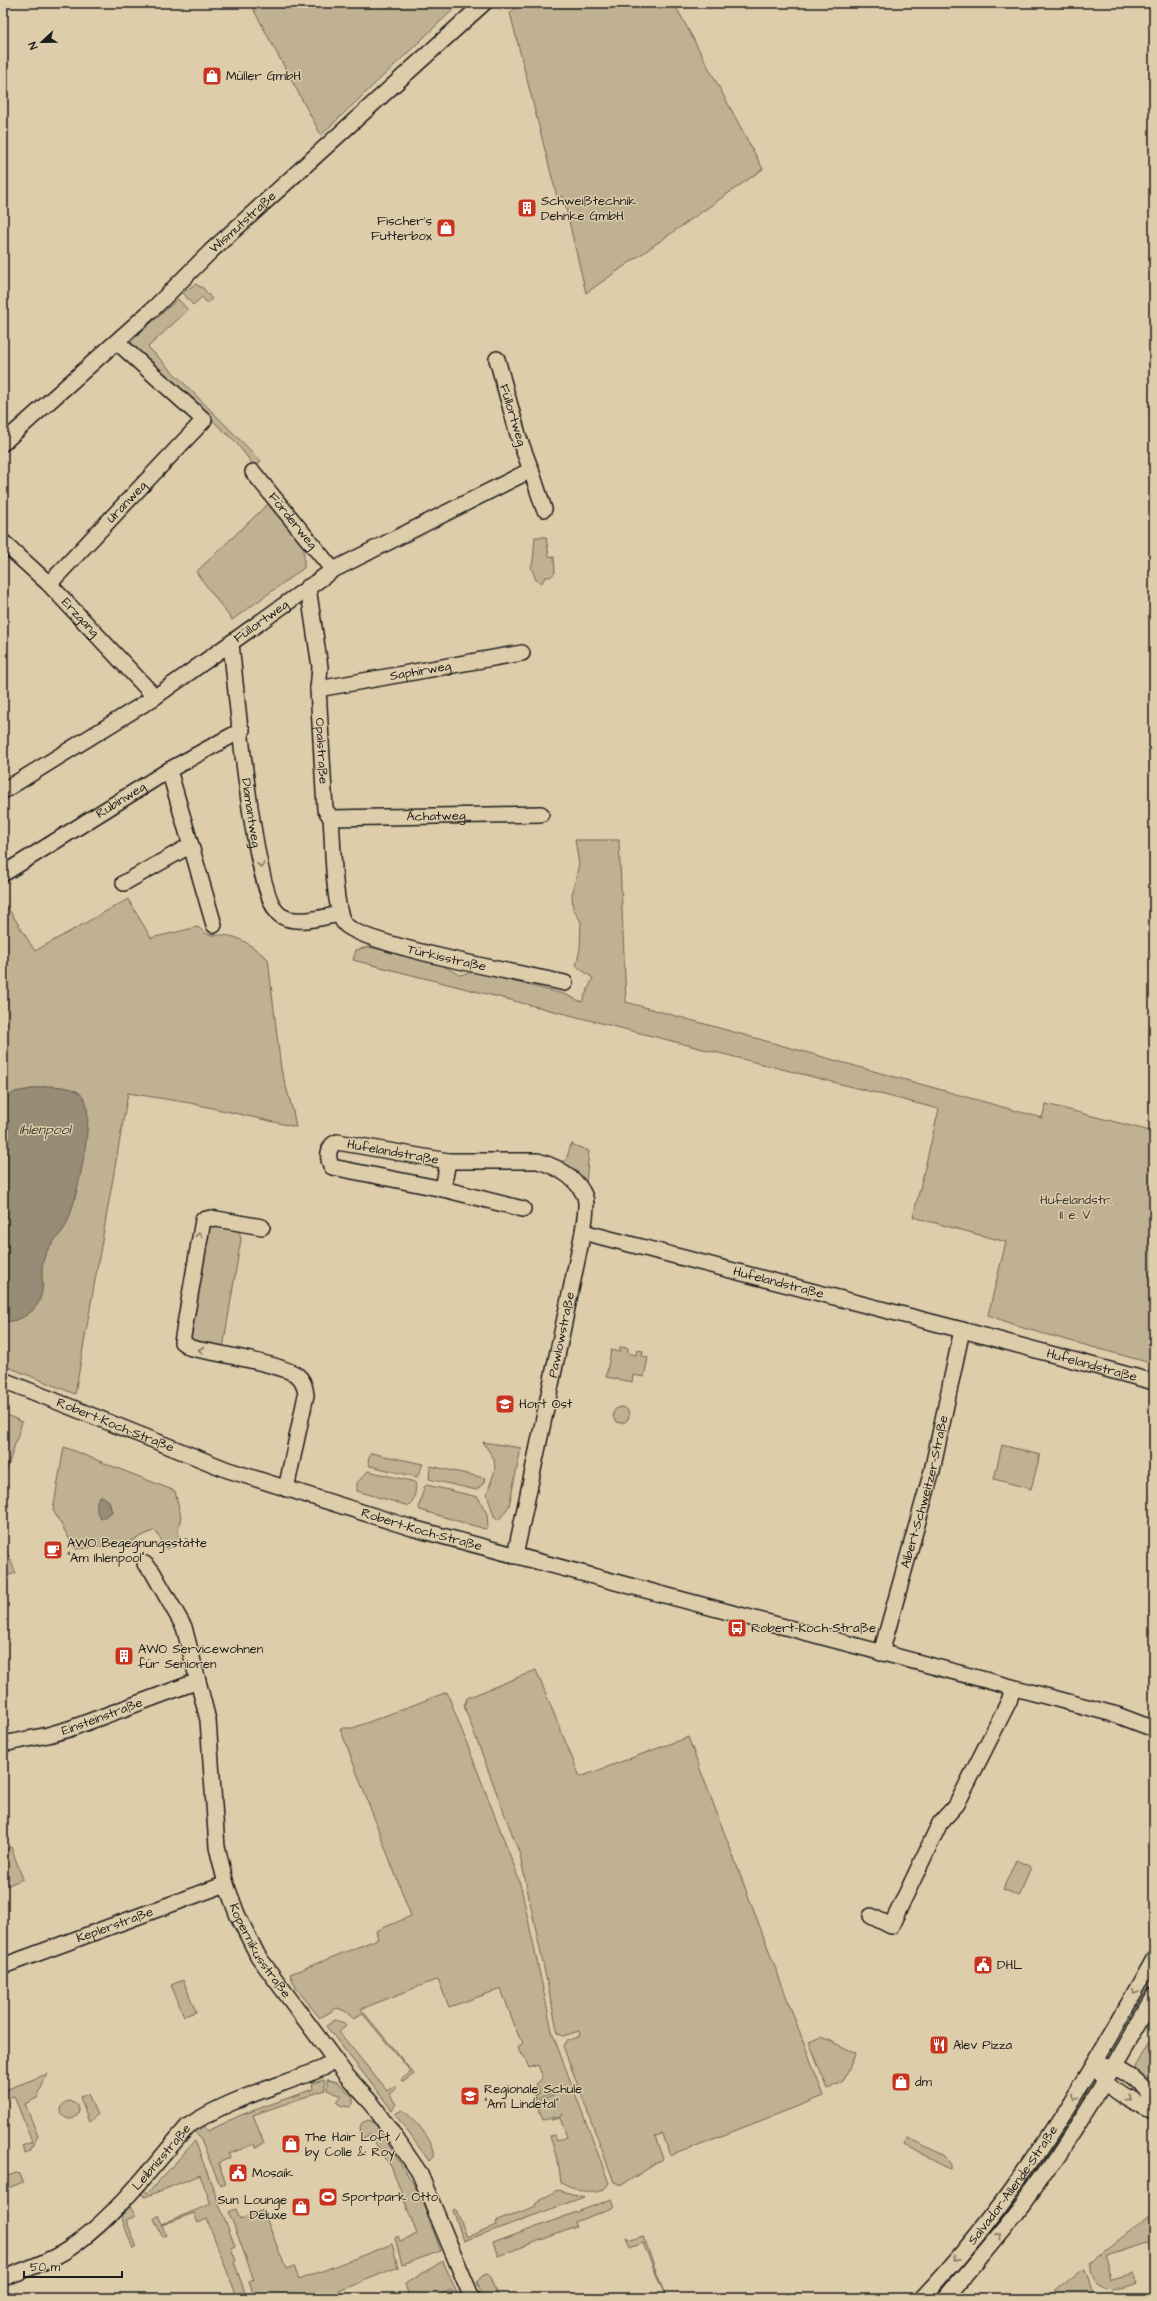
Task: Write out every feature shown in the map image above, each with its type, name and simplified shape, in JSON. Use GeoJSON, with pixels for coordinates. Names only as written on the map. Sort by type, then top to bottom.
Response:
{"type":"FeatureCollection","features":[{"type":"Feature","properties":{"kind":"street","name":"Wismutstraße"},"geometry":{"type":"LineString","coordinates":[[3,443],[117,342],[155,307],[212,250],[484,3]]}},
{"type":"Feature","properties":{"kind":"street","name":"Uranweg"},"geometry":{"type":"LineString","coordinates":[[49,584],[204,420],[117,342]]}},
{"type":"Feature","properties":{"kind":"street","name":"Füllortweg"},"geometry":{"type":"LineString","coordinates":[[497,359],[544,509]]}},
{"type":"Feature","properties":{"kind":"street","name":"Füllortweg"},"geometry":{"type":"LineString","coordinates":[[3,791],[155,697],[333,570],[531,470]]}},
{"type":"Feature","properties":{"kind":"street","name":"Förderweg"},"geometry":{"type":"LineString","coordinates":[[253,472],[333,570]]}},
{"type":"Feature","properties":{"kind":"street","name":"Erzgang"},"geometry":{"type":"LineString","coordinates":[[3,542],[49,584],[155,697]]}},
{"type":"Feature","properties":{"kind":"street","name":"Opalstraße"},"geometry":{"type":"LineString","coordinates":[[308,587],[320,667],[318,689],[325,809],[331,818],[340,914]]}},
{"type":"Feature","properties":{"kind":"street","name":"Diamantweg"},"geometry":{"type":"LineString","coordinates":[[231,644],[242,730],[244,770],[253,828],[263,877],[275,910],[287,919],[297,920],[340,914]]}},
{"type":"Feature","properties":{"kind":"street","name":"Saphirweg"},"geometry":{"type":"LineString","coordinates":[[318,689],[522,653]]}},
{"type":"Feature","properties":{"kind":"street","name":"Rubinweg"},"geometry":{"type":"LineString","coordinates":[[3,874],[169,770],[242,730]]}},
{"type":"Feature","properties":{"kind":"street"},"geometry":{"type":"LineString","coordinates":[[169,770],[214,925]]}},
{"type":"Feature","properties":{"kind":"street","name":"Achatweg"},"geometry":{"type":"LineString","coordinates":[[331,818],[541,814]]}},
{"type":"Feature","properties":{"kind":"street"},"geometry":{"type":"LineString","coordinates":[[124,883],[191,845]]}},
{"type":"Feature","properties":{"kind":"street","name":"Türkisstraße"},"geometry":{"type":"LineString","coordinates":[[340,914],[344,924],[353,931],[411,950],[565,983]]}},
{"type":"Feature","properties":{"kind":"street","name":"Hufelandstraße"},"geometry":{"type":"LineString","coordinates":[[523,1209],[443,1189],[332,1167],[329,1162],[328,1152],[333,1143],[337,1142],[448,1161],[523,1159],[552,1165],[574,1180],[585,1198],[583,1232],[962,1330],[1154,1382]]}},
{"type":"Feature","properties":{"kind":"street","name":"Hufelandstraße"},"geometry":{"type":"LineString","coordinates":[[443,1189],[448,1161]]}},
{"type":"Feature","properties":{"kind":"street"},"geometry":{"type":"LineString","coordinates":[[262,1227],[207,1218],[201,1224],[182,1342],[191,1348],[277,1367],[295,1374],[305,1388],[306,1395],[286,1489]]}},
{"type":"Feature","properties":{"kind":"street","name":"Pawlowstraße"},"geometry":{"type":"LineString","coordinates":[[515,1556],[583,1232]]}},
{"type":"Feature","properties":{"kind":"street","name":"Albert-Schweitzer-Straße"},"geometry":{"type":"LineString","coordinates":[[881,1653],[932,1470],[962,1330]]}},
{"type":"Feature","properties":{"kind":"street","name":"Robert-Koch-Straße"},"geometry":{"type":"LineString","coordinates":[[3,1380],[181,1452],[286,1489],[412,1528],[1117,1715],[1154,1729]]}},
{"type":"Feature","properties":{"kind":"street","name":"Kopernikusstraße"},"geometry":{"type":"LineString","coordinates":[[145,1564],[152,1571],[184,1627],[208,1720],[217,1847],[226,1884],[237,1914],[258,1956],[334,2059],[377,2111],[419,2172],[472,2298]]}},
{"type":"Feature","properties":{"kind":"street","name":"Einsteinstraße"},"geometry":{"type":"LineString","coordinates":[[3,1744],[69,1729],[198,1681]]}},
{"type":"Feature","properties":{"kind":"street"},"geometry":{"type":"LineString","coordinates":[[871,1916],[891,1926],[940,1824],[957,1804],[1009,1701],[1014,1688]]}},
{"type":"Feature","properties":{"kind":"street","name":"Keplerstraße"},"geometry":{"type":"LineString","coordinates":[[3,1966],[226,1884]]}},
{"type":"Feature","properties":{"kind":"street","name":"Salvador-Allende-Straße"},"geometry":{"type":"LineString","coordinates":[[922,2298],[1011,2190],[1094,2065],[1154,1958]]}},
{"type":"Feature","properties":{"kind":"street","name":"Salvador-Allende-Straße"},"geometry":{"type":"LineString","coordinates":[[946,2298],[1025,2201],[1104,2082],[1154,1997]]}},
{"type":"Feature","properties":{"kind":"street","name":"Leibnizstraße"},"geometry":{"type":"LineString","coordinates":[[3,2278],[58,2255],[77,2244],[111,2213],[188,2126],[198,2119],[237,2099],[323,2068],[334,2059]]}},
{"type":"Feature","properties":{"kind":"street"},"geometry":{"type":"LineString","coordinates":[[1094,2065],[1114,2066],[1131,2078],[1149,2095],[1154,2103]]}},
{"type":"Feature","properties":{"kind":"street"},"geometry":{"type":"LineString","coordinates":[[1094,2065],[1104,2082],[1139,2106],[1154,2112]]}},
{"type":"Feature","properties":{"kind":"green space"},"geometry":{"type":"Polygon","coordinates":[[[250,3],[460,3],[321,135],[250,3]]]}},
{"type":"Feature","properties":{"kind":"green space"},"geometry":{"type":"Polygon","coordinates":[[[521,3],[674,3],[763,169],[586,293],[563,196],[557,197],[510,13],[521,3]]]}},
{"type":"Feature","properties":{"kind":"green space"},"geometry":{"type":"Polygon","coordinates":[[[195,284],[203,288],[212,299],[207,303],[202,297],[193,305],[183,293],[195,284]]]}},
{"type":"Feature","properties":{"kind":"green space"},"geometry":{"type":"Polygon","coordinates":[[[178,299],[188,310],[148,347],[261,461],[255,467],[234,440],[131,346],[132,340],[178,299]]]}},
{"type":"Feature","properties":{"kind":"green space"},"geometry":{"type":"Polygon","coordinates":[[[268,504],[304,547],[304,568],[232,620],[196,572],[268,504]]]}},
{"type":"Feature","properties":{"kind":"green space"},"geometry":{"type":"Polygon","coordinates":[[[535,537],[546,537],[549,556],[554,557],[555,573],[550,577],[545,577],[542,583],[536,580],[531,567],[535,537]]]}},
{"type":"Feature","properties":{"kind":"green space","name":"Hufelandstr. II e. V."},"geometry":{"type":"Polygon","coordinates":[[[575,840],[619,840],[626,1002],[1042,1118],[1046,1104],[1154,1132],[1154,1364],[1023,1328],[988,1315],[1006,1242],[913,1217],[939,1109],[353,960],[356,950],[368,947],[431,959],[460,975],[475,972],[564,994],[582,1002],[593,978],[576,966],[580,949],[581,922],[573,909],[572,895],[579,864],[575,840]]]}},
{"type":"Feature","properties":{"kind":"green space"},"geometry":{"type":"Polygon","coordinates":[[[128,899],[151,938],[198,927],[210,935],[225,935],[240,939],[268,959],[281,1069],[296,1127],[190,1103],[128,1093],[75,1394],[3,1365],[3,1322],[16,1320],[43,1284],[41,1277],[42,1263],[48,1249],[62,1232],[48,1086],[15,1092],[3,1101],[3,900],[35,951],[128,899]]]}},
{"type":"Feature","properties":{"kind":"green space"},"geometry":{"type":"Polygon","coordinates":[[[571,1144],[589,1151],[586,1183],[583,1184],[558,1163],[566,1160],[571,1144]]]}},
{"type":"Feature","properties":{"kind":"green space"},"geometry":{"type":"Polygon","coordinates":[[[208,1224],[238,1227],[241,1239],[223,1348],[188,1340],[208,1224]]]}},
{"type":"Feature","properties":{"kind":"green space"},"geometry":{"type":"Polygon","coordinates":[[[620,1347],[628,1348],[628,1353],[636,1355],[637,1350],[643,1351],[642,1356],[648,1357],[644,1377],[633,1375],[632,1382],[606,1377],[611,1350],[620,1352],[620,1347]]]}},
{"type":"Feature","properties":{"kind":"green space"},"geometry":{"type":"Polygon","coordinates":[[[621,1407],[628,1412],[629,1415],[624,1422],[621,1423],[614,1418],[613,1415],[618,1408],[621,1407]]]}},
{"type":"Feature","properties":{"kind":"green space"},"geometry":{"type":"Polygon","coordinates":[[[3,1413],[22,1422],[3,1482],[3,1413]]]}},
{"type":"Feature","properties":{"kind":"green space"},"geometry":{"type":"Polygon","coordinates":[[[483,1442],[521,1448],[509,1506],[499,1520],[494,1516],[487,1494],[495,1470],[494,1459],[483,1442]]]}},
{"type":"Feature","properties":{"kind":"green space"},"geometry":{"type":"Polygon","coordinates":[[[1002,1445],[1040,1455],[1031,1489],[994,1479],[1002,1445]]]}},
{"type":"Feature","properties":{"kind":"green space"},"geometry":{"type":"Polygon","coordinates":[[[64,1447],[175,1491],[181,1517],[178,1529],[180,1543],[166,1549],[155,1530],[123,1545],[75,1549],[53,1510],[64,1447]]]}},
{"type":"Feature","properties":{"kind":"green space"},"geometry":{"type":"Polygon","coordinates":[[[371,1453],[423,1464],[417,1477],[370,1466],[368,1461],[371,1453]]]}},
{"type":"Feature","properties":{"kind":"green space"},"geometry":{"type":"Polygon","coordinates":[[[430,1466],[485,1478],[483,1484],[476,1490],[429,1479],[430,1466]]]}},
{"type":"Feature","properties":{"kind":"green space"},"geometry":{"type":"Polygon","coordinates":[[[368,1471],[415,1482],[415,1495],[411,1504],[409,1506],[357,1491],[357,1483],[368,1471]]]}},
{"type":"Feature","properties":{"kind":"green space"},"geometry":{"type":"Polygon","coordinates":[[[427,1485],[478,1497],[487,1514],[488,1527],[485,1529],[420,1510],[419,1506],[424,1487],[427,1485]]]}},
{"type":"Feature","properties":{"kind":"green space"},"geometry":{"type":"Polygon","coordinates":[[[3,1543],[16,1573],[3,1577],[3,1543]]]}},
{"type":"Feature","properties":{"kind":"green space"},"geometry":{"type":"Polygon","coordinates":[[[536,1670],[580,1777],[688,1737],[824,2096],[670,2156],[663,2134],[655,2136],[663,2159],[622,2185],[614,2182],[563,2046],[566,2041],[580,2036],[579,2031],[563,2036],[558,2034],[520,1855],[464,1706],[467,1698],[536,1670]]]}},
{"type":"Feature","properties":{"kind":"green space"},"geometry":{"type":"Polygon","coordinates":[[[447,1692],[521,1887],[553,2035],[609,2183],[605,2188],[599,2191],[587,2192],[561,2183],[559,2166],[550,2136],[554,2135],[557,2141],[567,2137],[560,2118],[551,2120],[563,2115],[562,2113],[543,2120],[536,2102],[557,2093],[556,2091],[535,2100],[534,2095],[539,2093],[535,2085],[543,2078],[538,2065],[529,2068],[524,2056],[521,2055],[518,2048],[523,2042],[519,2037],[501,1989],[449,2007],[438,1979],[361,2009],[414,2074],[403,2082],[401,2080],[411,2072],[362,2013],[354,2019],[345,2011],[337,2008],[320,2018],[296,1988],[290,1974],[378,1939],[376,1931],[411,1916],[340,1728],[353,1728],[447,1692]]]}},
{"type":"Feature","properties":{"kind":"green space"},"geometry":{"type":"Polygon","coordinates":[[[11,1847],[23,1879],[6,1886],[3,1877],[3,1850],[11,1847]]]}},
{"type":"Feature","properties":{"kind":"green space"},"geometry":{"type":"Polygon","coordinates":[[[1016,1860],[1031,1867],[1019,1896],[1003,1889],[1016,1860]]]}},
{"type":"Feature","properties":{"kind":"green space"},"geometry":{"type":"Polygon","coordinates":[[[1154,1973],[1154,1981],[1127,2029],[1123,2027],[1154,1973]]]}},
{"type":"Feature","properties":{"kind":"green space"},"geometry":{"type":"Polygon","coordinates":[[[183,1980],[196,2012],[184,2016],[171,1985],[183,1980]]]}},
{"type":"Feature","properties":{"kind":"green space"},"geometry":{"type":"Polygon","coordinates":[[[335,2020],[342,2022],[346,2026],[339,2032],[387,2091],[394,2086],[397,2088],[389,2094],[396,2104],[392,2110],[326,2026],[335,2020]]]}},
{"type":"Feature","properties":{"kind":"green space"},"geometry":{"type":"Polygon","coordinates":[[[1154,2034],[1154,2091],[1138,2074],[1135,2067],[1154,2034]]]}},
{"type":"Feature","properties":{"kind":"green space"},"geometry":{"type":"Polygon","coordinates":[[[821,2037],[856,2053],[843,2081],[828,2089],[809,2042],[821,2037]]]}},
{"type":"Feature","properties":{"kind":"green space"},"geometry":{"type":"Polygon","coordinates":[[[47,2074],[37,2098],[25,2104],[38,2136],[29,2151],[25,2153],[22,2146],[32,2142],[14,2096],[3,2100],[3,2091],[47,2074]]]}},
{"type":"Feature","properties":{"kind":"green space"},"geometry":{"type":"Polygon","coordinates":[[[324,2080],[325,2090],[253,2115],[264,2143],[255,2148],[254,2144],[229,2154],[230,2158],[218,2163],[226,2183],[220,2185],[200,2138],[194,2131],[203,2124],[208,2131],[241,2115],[313,2089],[312,2083],[324,2080]]]}},
{"type":"Feature","properties":{"kind":"green space"},"geometry":{"type":"Polygon","coordinates":[[[327,2080],[337,2082],[353,2097],[353,2104],[350,2107],[342,2106],[337,2103],[342,2096],[327,2090],[327,2080]]]}},
{"type":"Feature","properties":{"kind":"green space"},"geometry":{"type":"Polygon","coordinates":[[[88,2094],[97,2115],[89,2122],[80,2097],[88,2094]]]}},
{"type":"Feature","properties":{"kind":"green space"},"geometry":{"type":"Polygon","coordinates":[[[66,2101],[74,2101],[79,2106],[77,2117],[74,2119],[66,2119],[61,2114],[61,2106],[66,2101]]]}},
{"type":"Feature","properties":{"kind":"green space"},"geometry":{"type":"Polygon","coordinates":[[[1077,2105],[1080,2106],[1022,2193],[1019,2190],[1077,2105]]]}},
{"type":"Feature","properties":{"kind":"green space"},"geometry":{"type":"Polygon","coordinates":[[[402,2110],[412,2118],[432,2145],[434,2156],[429,2161],[395,2114],[402,2110]]]}},
{"type":"Feature","properties":{"kind":"green space"},"geometry":{"type":"Polygon","coordinates":[[[368,2120],[374,2122],[418,2191],[441,2251],[402,2265],[395,2238],[398,2236],[400,2241],[417,2234],[392,2168],[370,2135],[362,2140],[360,2127],[362,2123],[368,2120]]]}},
{"type":"Feature","properties":{"kind":"green space"},"geometry":{"type":"Polygon","coordinates":[[[908,2137],[944,2156],[950,2165],[950,2170],[904,2144],[908,2137]]]}},
{"type":"Feature","properties":{"kind":"green space"},"geometry":{"type":"Polygon","coordinates":[[[195,2141],[235,2246],[231,2248],[236,2261],[234,2262],[247,2298],[235,2298],[237,2297],[207,2219],[198,2223],[194,2213],[162,2225],[166,2235],[162,2236],[154,2219],[158,2215],[162,2224],[211,2204],[200,2175],[145,2197],[140,2192],[143,2189],[148,2193],[195,2141]]]}},
{"type":"Feature","properties":{"kind":"green space"},"geometry":{"type":"Polygon","coordinates":[[[16,2173],[20,2174],[23,2182],[3,2190],[3,2178],[16,2173]]]}},
{"type":"Feature","properties":{"kind":"green space"},"geometry":{"type":"Polygon","coordinates":[[[557,2190],[584,2197],[464,2241],[453,2210],[456,2209],[467,2237],[496,2225],[495,2222],[536,2206],[535,2204],[557,2190]]]}},
{"type":"Feature","properties":{"kind":"green space"},"geometry":{"type":"Polygon","coordinates":[[[1013,2198],[1015,2200],[936,2298],[930,2298],[1013,2198]]]}},
{"type":"Feature","properties":{"kind":"green space"},"geometry":{"type":"Polygon","coordinates":[[[612,2199],[615,2207],[575,2222],[576,2227],[498,2256],[493,2243],[612,2199]]]}},
{"type":"Feature","properties":{"kind":"green space"},"geometry":{"type":"Polygon","coordinates":[[[130,2207],[136,2216],[126,2220],[137,2247],[133,2249],[121,2216],[121,2211],[130,2207]]]}},
{"type":"Feature","properties":{"kind":"green space"},"geometry":{"type":"Polygon","coordinates":[[[236,2209],[240,2219],[263,2210],[286,2269],[294,2266],[299,2280],[392,2244],[398,2267],[322,2298],[255,2298],[249,2282],[254,2280],[229,2212],[236,2209]]]}},
{"type":"Feature","properties":{"kind":"green space"},"geometry":{"type":"Polygon","coordinates":[[[1154,2212],[1154,2240],[1106,2256],[1113,2280],[1132,2274],[1135,2283],[1112,2289],[1105,2288],[1099,2284],[1094,2279],[1091,2272],[1091,2262],[1154,2212]]]}},
{"type":"Feature","properties":{"kind":"green space"},"geometry":{"type":"Polygon","coordinates":[[[643,2236],[666,2298],[643,2243],[630,2248],[626,2237],[631,2240],[643,2236]]]}},
{"type":"Feature","properties":{"kind":"green space"},"geometry":{"type":"Polygon","coordinates":[[[443,2261],[459,2298],[454,2298],[451,2290],[432,2298],[409,2298],[405,2284],[443,2261]]]}},
{"type":"Feature","properties":{"kind":"green space"},"geometry":{"type":"Polygon","coordinates":[[[1085,2269],[1094,2298],[1047,2298],[1081,2270],[1085,2269]]]}},
{"type":"Feature","properties":{"kind":"green space"},"geometry":{"type":"Polygon","coordinates":[[[487,2274],[489,2275],[498,2298],[484,2298],[477,2282],[482,2276],[487,2274]]]}},
{"type":"Feature","properties":{"kind":"water","name":"Ihlenpool"},"geometry":{"type":"Polygon","coordinates":[[[48,1086],[73,1089],[84,1098],[87,1107],[88,1122],[83,1159],[71,1213],[63,1231],[48,1249],[43,1260],[42,1292],[37,1305],[22,1318],[3,1322],[3,1101],[15,1092],[48,1086]]]}},
{"type":"Feature","properties":{"kind":"water"},"geometry":{"type":"Polygon","coordinates":[[[102,1496],[109,1501],[112,1512],[101,1519],[97,1511],[97,1505],[99,1497],[102,1496]]]}},
{"type":"Feature","properties":{"kind":"place","name":"Müller GmbH"},"geometry":{"type":"Point","coordinates":[212,76]}},
{"type":"Feature","properties":{"kind":"place","name":"Schweißtechnik Dehnke GmbH"},"geometry":{"type":"Point","coordinates":[527,208]}},
{"type":"Feature","properties":{"kind":"place","name":"Fischer's Futterbox"},"geometry":{"type":"Point","coordinates":[446,228]}},
{"type":"Feature","properties":{"kind":"place","name":"Hort Ost"},"geometry":{"type":"Point","coordinates":[505,1404]}},
{"type":"Feature","properties":{"kind":"place","name":"AWO Begegnungsstätte \"Am Ihlenpool\""},"geometry":{"type":"Point","coordinates":[53,1550]}},
{"type":"Feature","properties":{"kind":"place","name":"Robert-Koch-Straße"},"geometry":{"type":"Point","coordinates":[737,1628]}},
{"type":"Feature","properties":{"kind":"place","name":"AWO Servicewohnen für Senioren"},"geometry":{"type":"Point","coordinates":[124,1656]}},
{"type":"Feature","properties":{"kind":"place","name":"DHL"},"geometry":{"type":"Point","coordinates":[983,1965]}},
{"type":"Feature","properties":{"kind":"place","name":"Alev Pizza"},"geometry":{"type":"Point","coordinates":[939,2045]}},
{"type":"Feature","properties":{"kind":"place","name":"dm"},"geometry":{"type":"Point","coordinates":[901,2082]}},
{"type":"Feature","properties":{"kind":"place","name":"Regionale Schule \"Am Lindetal\""},"geometry":{"type":"Point","coordinates":[470,2096]}},
{"type":"Feature","properties":{"kind":"place","name":"The Hair Loft / by Colle & Roy"},"geometry":{"type":"Point","coordinates":[291,2144]}},
{"type":"Feature","properties":{"kind":"place","name":"Mosaik"},"geometry":{"type":"Point","coordinates":[238,2173]}},
{"type":"Feature","properties":{"kind":"place","name":"Sportpark Otto"},"geometry":{"type":"Point","coordinates":[328,2197]}},
{"type":"Feature","properties":{"kind":"place","name":"Sun Lounge Deluxe"},"geometry":{"type":"Point","coordinates":[301,2207]}}]}
